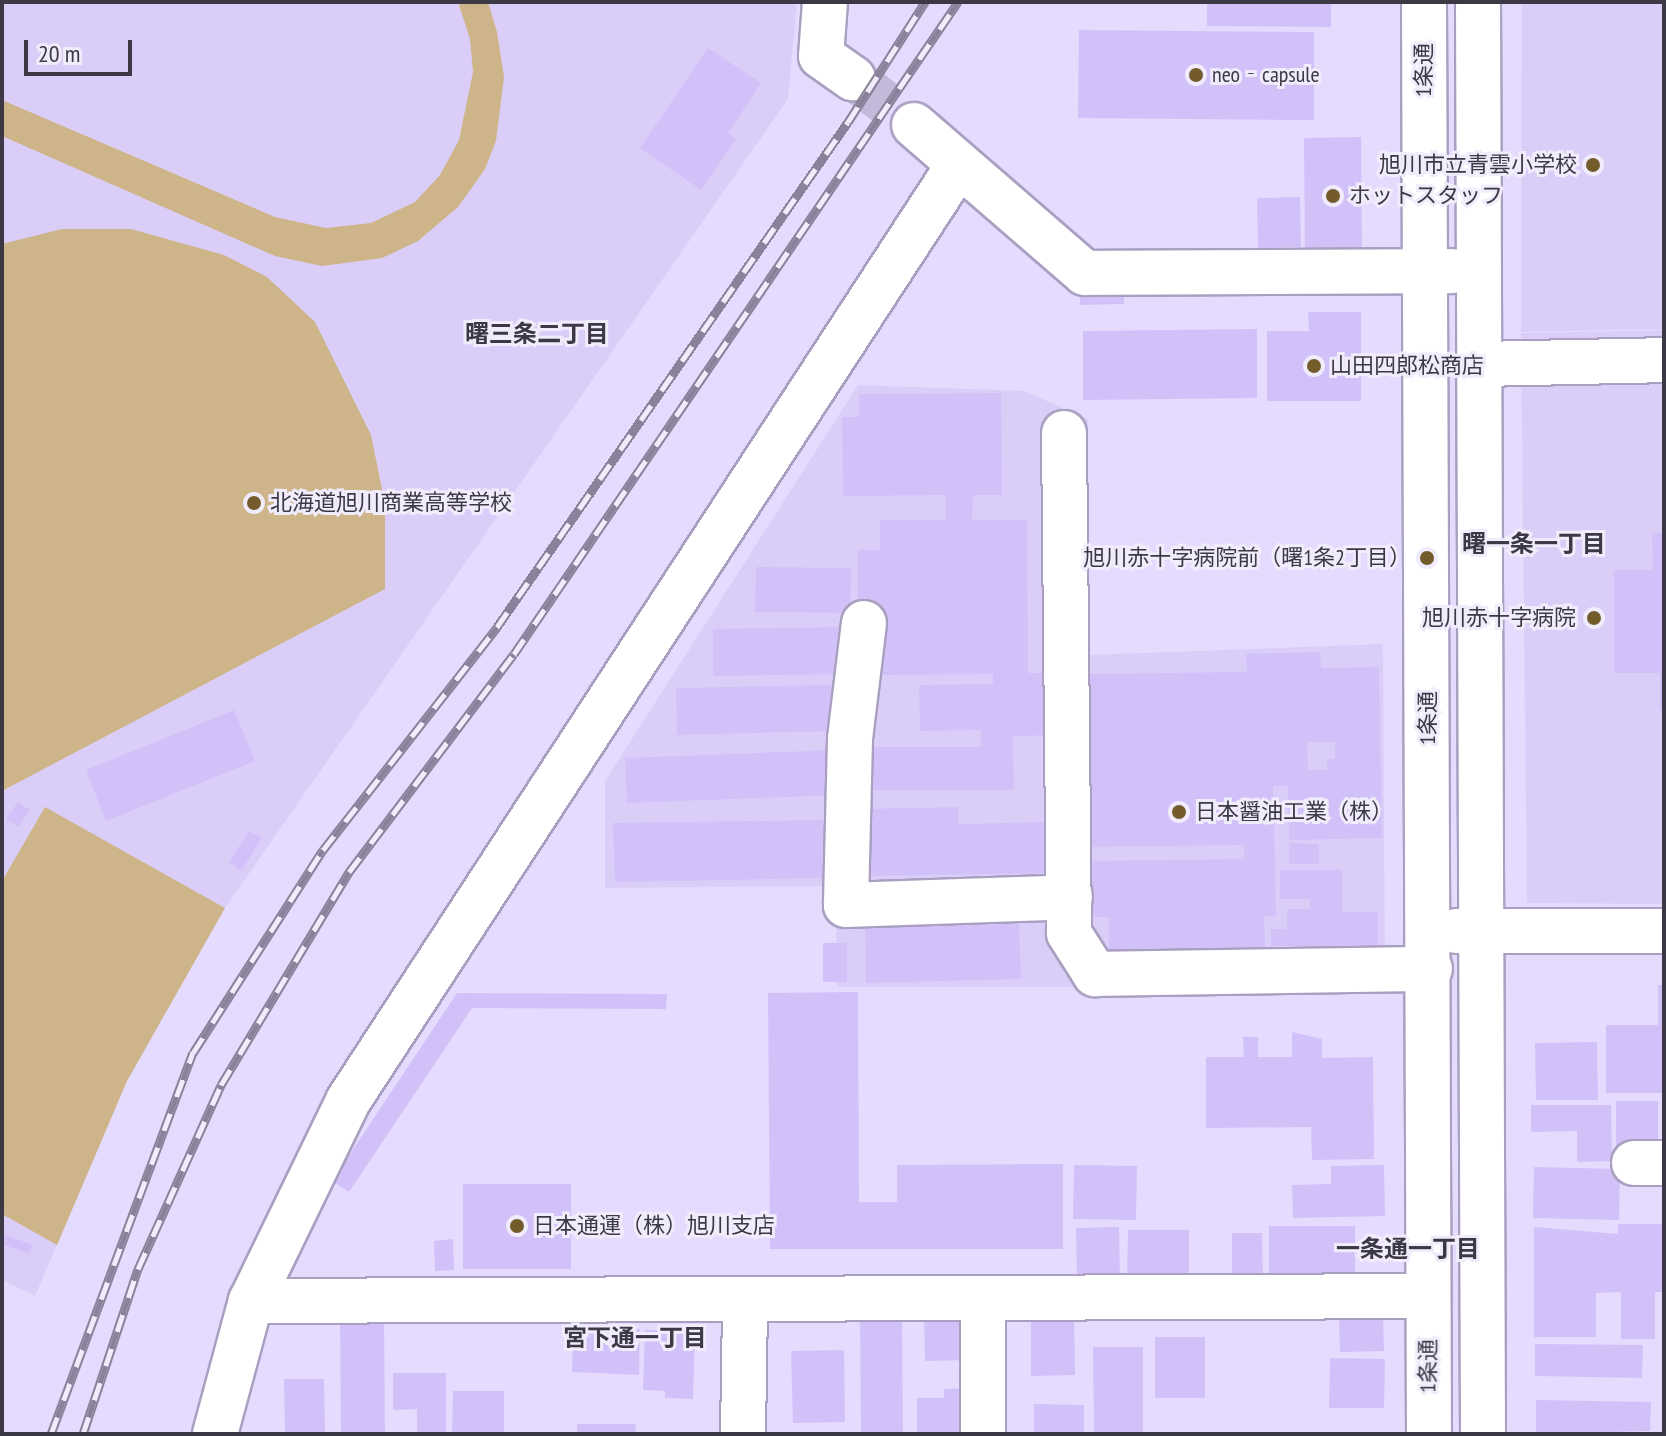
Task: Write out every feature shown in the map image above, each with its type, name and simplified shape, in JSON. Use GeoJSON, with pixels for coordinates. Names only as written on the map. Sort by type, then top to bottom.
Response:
{"type":"FeatureCollection","features":[{"type":"Feature","properties":{"kind":"street"},"geometry":{"type":"LineString","coordinates":[[825,2],[821,56],[853,78]]}},
{"type":"Feature","properties":{"kind":"street","name":"1条通"},"geometry":{"type":"LineString","coordinates":[[1424,2],[1429,1434]]}},
{"type":"Feature","properties":{"kind":"street"},"geometry":{"type":"LineString","coordinates":[[1478,2],[1484,931],[1483,1434]]}},
{"type":"Feature","properties":{"kind":"street"},"geometry":{"type":"LineString","coordinates":[[914,125],[1085,273],[1480,271]]}},
{"type":"Feature","properties":{"kind":"street"},"geometry":{"type":"LineString","coordinates":[[215,1434],[251,1301],[348,1101],[958,166]]}},
{"type":"Feature","properties":{"kind":"street"},"geometry":{"type":"LineString","coordinates":[[1480,364],[1664,360]]}},
{"type":"Feature","properties":{"kind":"street"},"geometry":{"type":"LineString","coordinates":[[1064,433],[1069,933],[1095,974],[1429,950],[1484,931],[1664,931]]}},
{"type":"Feature","properties":{"kind":"street"},"geometry":{"type":"LineString","coordinates":[[864,623],[850,739],[846,905],[1070,897]]}},
{"type":"Feature","properties":{"kind":"street"},"geometry":{"type":"LineString","coordinates":[[251,1301],[983,1301],[1428,1296]]}},
{"type":"Feature","properties":{"kind":"street"},"geometry":{"type":"LineString","coordinates":[[983,1301],[983,1434]]}},
{"type":"Feature","properties":{"kind":"street"},"geometry":{"type":"LineString","coordinates":[[743,1434],[745,1302]]}},
{"type":"Feature","properties":{"kind":"shaded area","name":"北海道旭川商業高等学校"},"geometry":{"type":"Polygon","coordinates":[[[2,2],[797,2],[788,99],[225,908],[127,1081],[35,1296],[2,1280],[2,2]]]}},
{"type":"Feature","properties":{"kind":"shaded area"},"geometry":{"type":"Polygon","coordinates":[[[458,2],[488,2],[497,32],[504,77],[496,141],[485,169],[458,207],[418,241],[382,258],[322,266],[275,256],[2,136],[2,100],[275,217],[326,228],[371,223],[415,202],[440,175],[459,140],[473,72],[470,39],[458,2]]]}},
{"type":"Feature","properties":{"kind":"shaded area","name":"旭川市立青雲小学校"},"geometry":{"type":"Polygon","coordinates":[[[1522,2],[1664,2],[1664,329],[1521,332],[1522,2]]]}},
{"type":"Feature","properties":{"kind":"shaded area"},"geometry":{"type":"Polygon","coordinates":[[[62,229],[131,229],[224,255],[267,277],[315,322],[371,435],[385,504],[385,589],[2,791],[2,244],[62,229]]]}},
{"type":"Feature","properties":{"kind":"shaded area","name":"旭川赤十字病院"},"geometry":{"type":"Polygon","coordinates":[[[1664,330],[1664,904],[1527,903],[1521,333],[1664,330]]]}},
{"type":"Feature","properties":{"kind":"shaded area"},"geometry":{"type":"Polygon","coordinates":[[[858,385],[1024,391],[1088,419],[1088,655],[1383,644],[1385,987],[837,987],[836,886],[605,888],[605,781],[858,385]]]}},
{"type":"Feature","properties":{"kind":"shaded area"},"geometry":{"type":"Polygon","coordinates":[[[45,807],[225,908],[127,1081],[57,1245],[2,1214],[2,881],[45,807]]]}},
{"type":"Feature","properties":{"kind":"building"},"geometry":{"type":"Polygon","coordinates":[[[1207,2],[1331,2],[1331,27],[1207,26],[1207,2]]]}},
{"type":"Feature","properties":{"kind":"building","name":"neo‐capsule"},"geometry":{"type":"Polygon","coordinates":[[[1079,30],[1314,32],[1314,120],[1078,118],[1079,30]]]}},
{"type":"Feature","properties":{"kind":"building"},"geometry":{"type":"Polygon","coordinates":[[[708,48],[761,83],[728,133],[736,139],[701,190],[640,148],[708,48]]]}},
{"type":"Feature","properties":{"kind":"building","name":"ホットスタッフ"},"geometry":{"type":"Polygon","coordinates":[[[1361,137],[1362,255],[1305,255],[1304,138],[1361,137]]]}},
{"type":"Feature","properties":{"kind":"building"},"geometry":{"type":"Polygon","coordinates":[[[1300,197],[1301,247],[1258,248],[1257,198],[1300,197]]]}},
{"type":"Feature","properties":{"kind":"building"},"geometry":{"type":"Polygon","coordinates":[[[1080,287],[1124,287],[1124,304],[1080,305],[1080,287]]]}},
{"type":"Feature","properties":{"kind":"building","name":"山田四郎松商店"},"geometry":{"type":"Polygon","coordinates":[[[1308,312],[1361,312],[1361,401],[1267,401],[1267,331],[1309,331],[1308,312]]]}},
{"type":"Feature","properties":{"kind":"building"},"geometry":{"type":"Polygon","coordinates":[[[1257,329],[1257,398],[1083,400],[1083,331],[1257,329]]]}},
{"type":"Feature","properties":{"kind":"building"},"geometry":{"type":"Polygon","coordinates":[[[1001,393],[1002,495],[973,495],[972,520],[1027,520],[1028,673],[1058,673],[1059,735],[1013,736],[1014,790],[861,790],[861,747],[981,747],[981,730],[920,731],[919,685],[993,684],[993,674],[880,675],[880,603],[858,603],[858,550],[880,550],[880,520],[946,520],[946,495],[843,496],[842,417],[859,417],[859,394],[1001,393]]]}},
{"type":"Feature","properties":{"kind":"building"},"geometry":{"type":"Polygon","coordinates":[[[1652,533],[1664,533],[1664,710],[1660,710],[1660,673],[1614,673],[1614,570],[1653,570],[1652,533]]]}},
{"type":"Feature","properties":{"kind":"building"},"geometry":{"type":"Polygon","coordinates":[[[756,567],[851,568],[850,613],[755,612],[756,567]]]}},
{"type":"Feature","properties":{"kind":"building"},"geometry":{"type":"Polygon","coordinates":[[[842,627],[843,674],[713,676],[713,629],[842,627]]]}},
{"type":"Feature","properties":{"kind":"building","name":"日本醤油工業（株）"},"geometry":{"type":"Polygon","coordinates":[[[1320,652],[1321,668],[1379,667],[1382,838],[1289,840],[1288,786],[1273,786],[1276,916],[1264,916],[1265,953],[1109,955],[1109,917],[1088,917],[1087,861],[1244,859],[1244,845],[1085,847],[1082,674],[1247,672],[1246,654],[1320,652]],[[1307,742],[1308,770],[1327,770],[1327,759],[1335,759],[1335,742],[1307,742]]]}},
{"type":"Feature","properties":{"kind":"building"},"geometry":{"type":"Polygon","coordinates":[[[834,685],[835,731],[677,735],[676,688],[834,685]]]}},
{"type":"Feature","properties":{"kind":"building"},"geometry":{"type":"Polygon","coordinates":[[[234,710],[255,761],[106,821],[86,770],[234,710]]]}},
{"type":"Feature","properties":{"kind":"building"},"geometry":{"type":"Polygon","coordinates":[[[836,750],[838,795],[627,803],[625,758],[836,750]]]}},
{"type":"Feature","properties":{"kind":"building"},"geometry":{"type":"Polygon","coordinates":[[[18,802],[30,810],[18,827],[6,819],[18,802]]]}},
{"type":"Feature","properties":{"kind":"building"},"geometry":{"type":"Polygon","coordinates":[[[958,807],[958,824],[1052,822],[1053,873],[864,876],[863,809],[958,807]]]}},
{"type":"Feature","properties":{"kind":"building"},"geometry":{"type":"Polygon","coordinates":[[[825,820],[826,878],[615,882],[613,823],[825,820]]]}},
{"type":"Feature","properties":{"kind":"building"},"geometry":{"type":"Polygon","coordinates":[[[249,831],[262,838],[241,871],[229,862],[249,831]]]}},
{"type":"Feature","properties":{"kind":"building"},"geometry":{"type":"Polygon","coordinates":[[[1289,843],[1319,844],[1319,864],[1289,864],[1289,843]]]}},
{"type":"Feature","properties":{"kind":"building"},"geometry":{"type":"Polygon","coordinates":[[[1280,870],[1342,870],[1342,912],[1378,912],[1378,946],[1271,946],[1271,929],[1287,929],[1287,909],[1310,909],[1310,899],[1280,899],[1280,870]]]}},
{"type":"Feature","properties":{"kind":"building"},"geometry":{"type":"Polygon","coordinates":[[[1019,924],[1021,979],[866,983],[865,927],[1019,924]]]}},
{"type":"Feature","properties":{"kind":"building"},"geometry":{"type":"Polygon","coordinates":[[[823,943],[847,943],[847,982],[823,982],[823,943]]]}},
{"type":"Feature","properties":{"kind":"building"},"geometry":{"type":"Polygon","coordinates":[[[1658,985],[1664,985],[1664,1093],[1606,1093],[1606,1025],[1658,1025],[1658,985]]]}},
{"type":"Feature","properties":{"kind":"building"},"geometry":{"type":"Polygon","coordinates":[[[858,992],[859,1202],[897,1202],[897,1165],[1063,1164],[1063,1249],[770,1249],[768,993],[858,992]]]}},
{"type":"Feature","properties":{"kind":"building"},"geometry":{"type":"Polygon","coordinates":[[[457,993],[667,994],[666,1009],[472,1008],[349,1192],[332,1181],[457,993]]]}},
{"type":"Feature","properties":{"kind":"building"},"geometry":{"type":"Polygon","coordinates":[[[1292,1032],[1322,1039],[1322,1058],[1373,1057],[1374,1159],[1312,1160],[1311,1127],[1206,1128],[1206,1057],[1244,1057],[1243,1037],[1258,1037],[1258,1057],[1292,1057],[1292,1032]]]}},
{"type":"Feature","properties":{"kind":"building"},"geometry":{"type":"Polygon","coordinates":[[[1597,1042],[1598,1100],[1536,1100],[1535,1043],[1597,1042]]]}},
{"type":"Feature","properties":{"kind":"building"},"geometry":{"type":"Polygon","coordinates":[[[1616,1101],[1658,1101],[1658,1149],[1616,1149],[1616,1101]]]}},
{"type":"Feature","properties":{"kind":"building"},"geometry":{"type":"Polygon","coordinates":[[[1531,1105],[1611,1105],[1612,1161],[1577,1162],[1577,1131],[1531,1132],[1531,1105]]]}},
{"type":"Feature","properties":{"kind":"building"},"geometry":{"type":"Polygon","coordinates":[[[1074,1165],[1137,1166],[1136,1220],[1073,1219],[1074,1165]]]}},
{"type":"Feature","properties":{"kind":"building"},"geometry":{"type":"Polygon","coordinates":[[[1384,1165],[1385,1216],[1293,1218],[1292,1185],[1331,1184],[1331,1166],[1384,1165]]]}},
{"type":"Feature","properties":{"kind":"building"},"geometry":{"type":"Polygon","coordinates":[[[1534,1167],[1620,1169],[1619,1220],[1533,1218],[1534,1167]]]}},
{"type":"Feature","properties":{"kind":"building","name":"日本通運（株）旭川支店"},"geometry":{"type":"Polygon","coordinates":[[[463,1184],[571,1184],[571,1269],[463,1269],[463,1184]]]}},
{"type":"Feature","properties":{"kind":"building"},"geometry":{"type":"Polygon","coordinates":[[[1618,1224],[1664,1224],[1664,1292],[1655,1292],[1655,1339],[1621,1339],[1621,1292],[1596,1293],[1596,1337],[1534,1337],[1534,1227],[1618,1234],[1618,1224]]]}},
{"type":"Feature","properties":{"kind":"building"},"geometry":{"type":"Polygon","coordinates":[[[1269,1226],[1355,1226],[1355,1279],[1269,1279],[1269,1226]]]}},
{"type":"Feature","properties":{"kind":"building"},"geometry":{"type":"Polygon","coordinates":[[[1119,1227],[1120,1279],[1077,1280],[1076,1228],[1119,1227]]]}},
{"type":"Feature","properties":{"kind":"building"},"geometry":{"type":"Polygon","coordinates":[[[1128,1230],[1189,1230],[1189,1278],[1127,1278],[1128,1230]]]}},
{"type":"Feature","properties":{"kind":"building"},"geometry":{"type":"Polygon","coordinates":[[[1232,1233],[1262,1233],[1263,1282],[1232,1282],[1232,1233]]]}},
{"type":"Feature","properties":{"kind":"building"},"geometry":{"type":"Polygon","coordinates":[[[2,1234],[33,1245],[29,1254],[2,1244],[2,1234]]]}},
{"type":"Feature","properties":{"kind":"building"},"geometry":{"type":"Polygon","coordinates":[[[453,1239],[454,1270],[435,1271],[434,1241],[453,1239]]]}},
{"type":"Feature","properties":{"kind":"building"},"geometry":{"type":"Polygon","coordinates":[[[1074,1311],[1075,1375],[1031,1376],[1031,1312],[1074,1311]]]}},
{"type":"Feature","properties":{"kind":"building"},"geometry":{"type":"Polygon","coordinates":[[[860,1314],[902,1314],[903,1434],[861,1434],[860,1314]]]}},
{"type":"Feature","properties":{"kind":"building"},"geometry":{"type":"Polygon","coordinates":[[[968,1314],[968,1360],[925,1361],[924,1315],[968,1314]]]}},
{"type":"Feature","properties":{"kind":"building"},"geometry":{"type":"Polygon","coordinates":[[[1383,1315],[1384,1351],[1340,1352],[1339,1316],[1383,1315]]]}},
{"type":"Feature","properties":{"kind":"building"},"geometry":{"type":"Polygon","coordinates":[[[340,1319],[384,1319],[385,1434],[341,1434],[340,1319]]]}},
{"type":"Feature","properties":{"kind":"building"},"geometry":{"type":"Polygon","coordinates":[[[573,1327],[640,1329],[639,1375],[572,1372],[573,1327]]]}},
{"type":"Feature","properties":{"kind":"building"},"geometry":{"type":"Polygon","coordinates":[[[645,1330],[695,1331],[693,1399],[665,1398],[665,1391],[643,1390],[645,1330]]]}},
{"type":"Feature","properties":{"kind":"building"},"geometry":{"type":"Polygon","coordinates":[[[1155,1337],[1205,1337],[1205,1398],[1155,1398],[1155,1337]]]}},
{"type":"Feature","properties":{"kind":"building"},"geometry":{"type":"Polygon","coordinates":[[[1535,1344],[1643,1345],[1642,1378],[1535,1376],[1535,1344]]]}},
{"type":"Feature","properties":{"kind":"building"},"geometry":{"type":"Polygon","coordinates":[[[1093,1347],[1143,1347],[1143,1432],[1094,1432],[1093,1347]]]}},
{"type":"Feature","properties":{"kind":"building"},"geometry":{"type":"Polygon","coordinates":[[[844,1350],[845,1422],[793,1423],[791,1351],[844,1350]]]}},
{"type":"Feature","properties":{"kind":"building"},"geometry":{"type":"Polygon","coordinates":[[[1330,1358],[1385,1359],[1384,1408],[1329,1408],[1330,1358]]]}},
{"type":"Feature","properties":{"kind":"building"},"geometry":{"type":"Polygon","coordinates":[[[393,1373],[446,1373],[446,1434],[417,1434],[417,1409],[393,1410],[393,1373]]]}},
{"type":"Feature","properties":{"kind":"building"},"geometry":{"type":"Polygon","coordinates":[[[284,1379],[324,1379],[325,1434],[285,1434],[284,1379]]]}},
{"type":"Feature","properties":{"kind":"building"},"geometry":{"type":"Polygon","coordinates":[[[968,1388],[969,1434],[917,1434],[917,1398],[944,1398],[944,1389],[968,1388]]]}},
{"type":"Feature","properties":{"kind":"building"},"geometry":{"type":"Polygon","coordinates":[[[453,1391],[504,1391],[504,1434],[452,1434],[453,1391]]]}},
{"type":"Feature","properties":{"kind":"building"},"geometry":{"type":"Polygon","coordinates":[[[1536,1400],[1651,1402],[1650,1431],[1536,1434],[1536,1400]]]}},
{"type":"Feature","properties":{"kind":"building"},"geometry":{"type":"Polygon","coordinates":[[[1034,1404],[1084,1405],[1084,1434],[1034,1434],[1034,1404]]]}},
{"type":"Feature","properties":{"kind":"building"},"geometry":{"type":"Polygon","coordinates":[[[577,1424],[636,1424],[635,1434],[577,1434],[577,1424]]]}},
{"type":"Feature","properties":{"kind":"tunnel"},"geometry":{"type":"LineString","coordinates":[[853,78],[914,125]]}},
{"type":"Feature","properties":{"kind":"railway"},"geometry":{"type":"LineString","coordinates":[[51,1434],[193,1053],[323,850],[497,627],[848,122],[925,2]]}},
{"type":"Feature","properties":{"kind":"railway"},"geometry":{"type":"LineString","coordinates":[[83,1434],[138,1269],[221,1085],[349,872],[514,654],[958,2]]}},
{"type":"Feature","properties":{"kind":"place","name":"neo‐capsule"},"geometry":{"type":"Point","coordinates":[1196,75]}},
{"type":"Feature","properties":{"kind":"place","name":"旭川市立青雲小学校"},"geometry":{"type":"Point","coordinates":[1593,165]}},
{"type":"Feature","properties":{"kind":"place","name":"ホットスタッフ"},"geometry":{"type":"Point","coordinates":[1333,196]}},
{"type":"Feature","properties":{"kind":"place","name":"山田四郎松商店"},"geometry":{"type":"Point","coordinates":[1314,366]}},
{"type":"Feature","properties":{"kind":"place","name":"北海道旭川商業高等学校"},"geometry":{"type":"Point","coordinates":[254,503]}},
{"type":"Feature","properties":{"kind":"place","name":"旭川赤十字病院前（曙1条2丁目）"},"geometry":{"type":"Point","coordinates":[1427,558]}},
{"type":"Feature","properties":{"kind":"place","name":"旭川赤十字病院"},"geometry":{"type":"Point","coordinates":[1594,618]}},
{"type":"Feature","properties":{"kind":"place","name":"日本醤油工業（株）"},"geometry":{"type":"Point","coordinates":[1179,812]}},
{"type":"Feature","properties":{"kind":"place","name":"日本通運（株）旭川支店"},"geometry":{"type":"Point","coordinates":[517,1226]}},
{"type":"Feature","properties":{"kind":"district","name":"曙三条二丁目"},"geometry":{"type":"Point","coordinates":[537,334]}},
{"type":"Feature","properties":{"kind":"district","name":"曙一条一丁目"},"geometry":{"type":"Point","coordinates":[1534,544]}},
{"type":"Feature","properties":{"kind":"district","name":"一条通一丁目"},"geometry":{"type":"Point","coordinates":[1408,1249]}},
{"type":"Feature","properties":{"kind":"district","name":"宮下通一丁目"},"geometry":{"type":"Point","coordinates":[635,1338]}}]}
